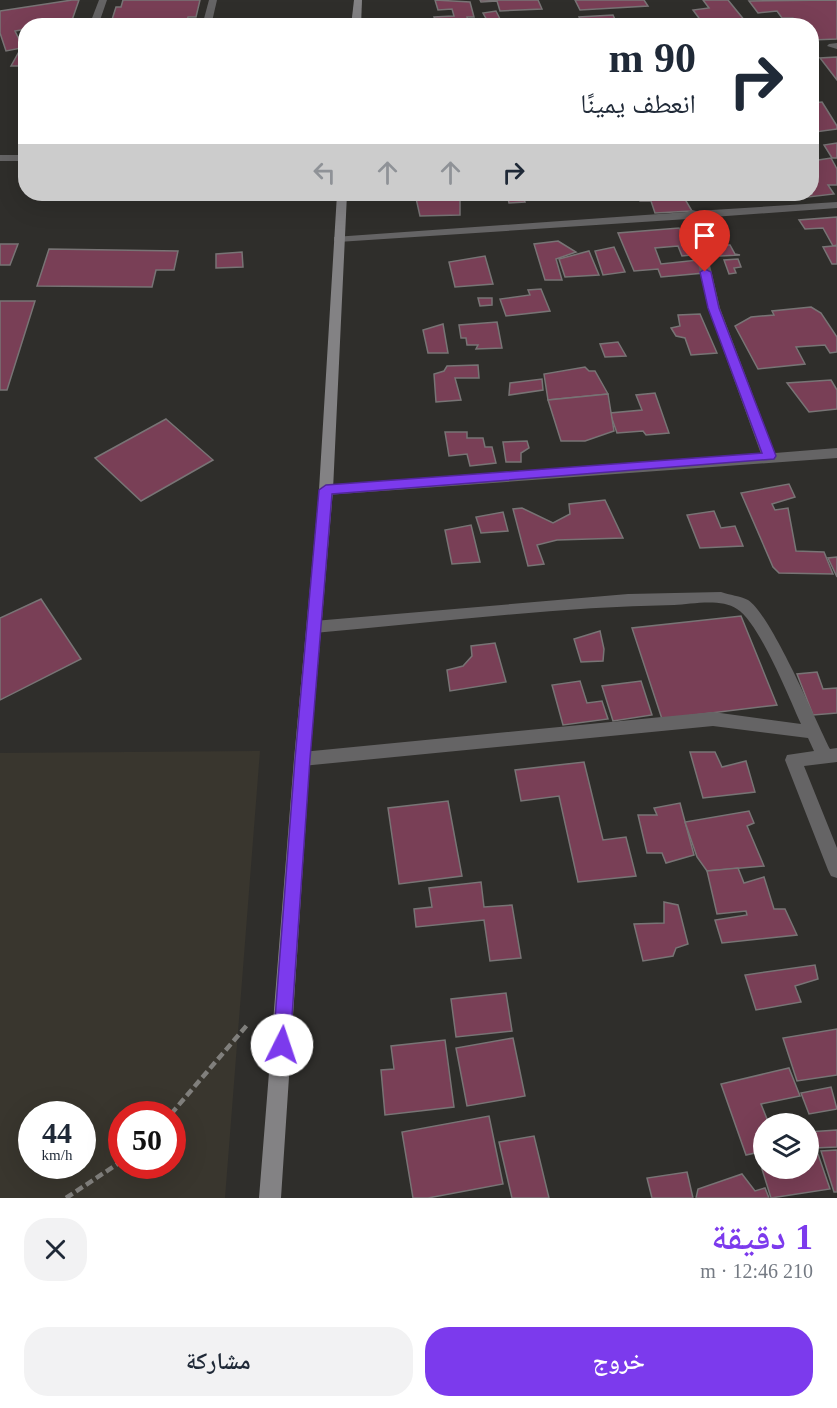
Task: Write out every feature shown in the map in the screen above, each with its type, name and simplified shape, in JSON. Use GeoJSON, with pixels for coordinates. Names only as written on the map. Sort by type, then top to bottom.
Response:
{"type":"FeatureCollection","features":[{"type":"Feature","properties":{"kind":"main road"},"geometry":{"type":"LineString","coordinates":[[357,18],[358,0]]}},
{"type":"Feature","properties":{"kind":"main road"},"geometry":{"type":"LineString","coordinates":[[270,1198],[302,759],[326,490],[341,201]]}},
{"type":"Feature","properties":{"kind":"street"},"geometry":{"type":"LineString","coordinates":[[96,18],[103,0]]}},
{"type":"Feature","properties":{"kind":"street"},"geometry":{"type":"LineString","coordinates":[[208,18],[213,0]]}},
{"type":"Feature","properties":{"kind":"street"},"geometry":{"type":"LineString","coordinates":[[0,158],[18,158]]}},
{"type":"Feature","properties":{"kind":"street"},"geometry":{"type":"LineString","coordinates":[[338,240],[692,213],[837,205]]}},
{"type":"Feature","properties":{"kind":"street"},"geometry":{"type":"LineString","coordinates":[[692,213],[714,308],[770,456]]}},
{"type":"Feature","properties":{"kind":"street"},"geometry":{"type":"LineString","coordinates":[[326,490],[770,456],[837,453]]}},
{"type":"Feature","properties":{"kind":"street"},"geometry":{"type":"LineString","coordinates":[[314,627],[628,600],[722,598],[742,604],[764,630],[813,732],[831,756]]}},
{"type":"Feature","properties":{"kind":"street"},"geometry":{"type":"LineString","coordinates":[[302,759],[713,719],[813,732]]}},
{"type":"Feature","properties":{"kind":"street"},"geometry":{"type":"LineString","coordinates":[[831,756],[793,760],[837,870]]}},
{"type":"Feature","properties":{"kind":"path"},"geometry":{"type":"LineString","coordinates":[[182,1101],[286,979]]}},
{"type":"Feature","properties":{"kind":"path"},"geometry":{"type":"LineString","coordinates":[[66,1198],[108,1170]]}},
{"type":"Feature","properties":{"kind":"shaded area"},"geometry":{"type":"Polygon","coordinates":[[[260,751],[225,1198],[0,1198],[0,753],[260,751]]]}},
{"type":"Feature","properties":{"kind":"building"},"geometry":{"type":"Polygon","coordinates":[[[79,0],[73,18],[18,18],[18,30],[15,31],[18,37],[18,49],[6,51],[0,33],[0,11],[79,0]]]}},
{"type":"Feature","properties":{"kind":"building"},"geometry":{"type":"Polygon","coordinates":[[[123,0],[200,0],[196,17],[188,18],[113,18],[116,7],[121,7],[123,0]]]}},
{"type":"Feature","properties":{"kind":"building"},"geometry":{"type":"Polygon","coordinates":[[[435,0],[470,2],[474,17],[434,18],[454,16],[452,9],[438,10],[435,0]]]}},
{"type":"Feature","properties":{"kind":"building"},"geometry":{"type":"Polygon","coordinates":[[[480,0],[538,0],[542,9],[500,11],[497,1],[481,2],[480,0]]]}},
{"type":"Feature","properties":{"kind":"building"},"geometry":{"type":"Polygon","coordinates":[[[575,0],[644,0],[648,6],[580,10],[575,0]]]}},
{"type":"Feature","properties":{"kind":"building"},"geometry":{"type":"Polygon","coordinates":[[[703,0],[728,0],[743,18],[699,18],[693,10],[709,8],[703,0]]]}},
{"type":"Feature","properties":{"kind":"building"},"geometry":{"type":"Polygon","coordinates":[[[837,0],[837,39],[819,40],[819,18],[782,18],[777,11],[758,13],[749,1],[837,0]]]}},
{"type":"Feature","properties":{"kind":"building"},"geometry":{"type":"Polygon","coordinates":[[[496,11],[500,18],[486,18],[483,13],[496,11]]]}},
{"type":"Feature","properties":{"kind":"building"},"geometry":{"type":"Polygon","coordinates":[[[613,15],[614,18],[579,18],[613,15]]]}},
{"type":"Feature","properties":{"kind":"building"},"geometry":{"type":"Polygon","coordinates":[[[18,53],[18,66],[11,66],[18,53]]]}},
{"type":"Feature","properties":{"kind":"building"},"geometry":{"type":"Polygon","coordinates":[[[837,57],[837,80],[820,58],[837,57]]]}},
{"type":"Feature","properties":{"kind":"building"},"geometry":{"type":"Polygon","coordinates":[[[819,102],[822,102],[837,129],[819,131],[819,102]]]}},
{"type":"Feature","properties":{"kind":"building"},"geometry":{"type":"Polygon","coordinates":[[[837,143],[837,158],[832,158],[824,145],[837,143]]]}},
{"type":"Feature","properties":{"kind":"building"},"geometry":{"type":"Polygon","coordinates":[[[831,158],[837,169],[837,185],[828,185],[834,194],[819,196],[819,160],[831,158]]]}},
{"type":"Feature","properties":{"kind":"building"},"geometry":{"type":"Polygon","coordinates":[[[417,201],[460,201],[460,215],[420,216],[417,201]]]}},
{"type":"Feature","properties":{"kind":"building"},"geometry":{"type":"Polygon","coordinates":[[[509,201],[525,202],[509,203],[509,201]]]}},
{"type":"Feature","properties":{"kind":"building"},"geometry":{"type":"Polygon","coordinates":[[[651,201],[686,201],[692,211],[655,213],[651,201]]]}},
{"type":"Feature","properties":{"kind":"building"},"geometry":{"type":"Polygon","coordinates":[[[837,217],[837,245],[833,246],[823,228],[805,229],[799,220],[837,217]]]}},
{"type":"Feature","properties":{"kind":"building"},"geometry":{"type":"Polygon","coordinates":[[[679,228],[683,236],[692,235],[701,254],[682,256],[678,246],[655,248],[661,264],[698,260],[704,273],[661,277],[658,269],[634,271],[618,233],[679,228]]]}},
{"type":"Feature","properties":{"kind":"building"},"geometry":{"type":"Polygon","coordinates":[[[558,241],[576,252],[556,259],[562,280],[545,280],[534,244],[558,241]]]}},
{"type":"Feature","properties":{"kind":"building"},"geometry":{"type":"Polygon","coordinates":[[[0,244],[18,244],[10,265],[0,265],[0,244]]]}},
{"type":"Feature","properties":{"kind":"building"},"geometry":{"type":"Polygon","coordinates":[[[715,245],[730,245],[735,254],[740,255],[720,256],[715,245]]]}},
{"type":"Feature","properties":{"kind":"building"},"geometry":{"type":"Polygon","coordinates":[[[837,246],[837,264],[832,264],[823,247],[837,246]]]}},
{"type":"Feature","properties":{"kind":"building"},"geometry":{"type":"Polygon","coordinates":[[[614,247],[625,272],[603,275],[595,251],[614,247]]]}},
{"type":"Feature","properties":{"kind":"building"},"geometry":{"type":"Polygon","coordinates":[[[49,249],[178,251],[174,270],[156,270],[152,287],[37,286],[49,249]]]}},
{"type":"Feature","properties":{"kind":"building"},"geometry":{"type":"Polygon","coordinates":[[[589,251],[599,275],[565,277],[559,259],[589,251]]]}},
{"type":"Feature","properties":{"kind":"building"},"geometry":{"type":"Polygon","coordinates":[[[242,252],[243,267],[216,268],[216,254],[242,252]]]}},
{"type":"Feature","properties":{"kind":"building"},"geometry":{"type":"Polygon","coordinates":[[[485,256],[493,284],[455,287],[449,262],[485,256]]]}},
{"type":"Feature","properties":{"kind":"building"},"geometry":{"type":"Polygon","coordinates":[[[738,259],[741,267],[734,268],[736,273],[729,274],[724,260],[738,259]]]}},
{"type":"Feature","properties":{"kind":"building"},"geometry":{"type":"Polygon","coordinates":[[[541,289],[550,311],[506,316],[500,299],[530,295],[528,290],[541,289]]]}},
{"type":"Feature","properties":{"kind":"building"},"geometry":{"type":"Polygon","coordinates":[[[478,298],[492,298],[492,305],[480,306],[478,298]]]}},
{"type":"Feature","properties":{"kind":"building"},"geometry":{"type":"Polygon","coordinates":[[[0,301],[35,301],[7,390],[0,390],[0,301]]]}},
{"type":"Feature","properties":{"kind":"building"},"geometry":{"type":"Polygon","coordinates":[[[811,307],[821,313],[837,337],[837,352],[830,353],[825,345],[796,347],[805,364],[758,369],[735,326],[751,317],[774,315],[772,311],[811,307]]]}},
{"type":"Feature","properties":{"kind":"building"},"geometry":{"type":"Polygon","coordinates":[[[700,314],[717,353],[691,355],[685,338],[676,336],[671,328],[680,326],[678,315],[700,314]]]}},
{"type":"Feature","properties":{"kind":"building"},"geometry":{"type":"Polygon","coordinates":[[[497,322],[502,348],[476,349],[478,345],[467,345],[466,338],[461,338],[459,325],[497,322]]]}},
{"type":"Feature","properties":{"kind":"building"},"geometry":{"type":"Polygon","coordinates":[[[443,324],[448,353],[428,353],[423,330],[443,324]]]}},
{"type":"Feature","properties":{"kind":"building"},"geometry":{"type":"Polygon","coordinates":[[[618,342],[626,356],[605,357],[600,344],[618,342]]]}},
{"type":"Feature","properties":{"kind":"building"},"geometry":{"type":"Polygon","coordinates":[[[478,365],[479,378],[455,378],[461,400],[436,402],[434,374],[444,371],[447,366],[478,365]]]}},
{"type":"Feature","properties":{"kind":"building"},"geometry":{"type":"Polygon","coordinates":[[[585,367],[589,371],[595,371],[608,394],[548,400],[544,374],[585,367]]]}},
{"type":"Feature","properties":{"kind":"building"},"geometry":{"type":"Polygon","coordinates":[[[542,379],[543,390],[509,395],[510,383],[542,379]]]}},
{"type":"Feature","properties":{"kind":"building"},"geometry":{"type":"Polygon","coordinates":[[[831,380],[837,390],[837,409],[809,412],[787,383],[831,380]]]}},
{"type":"Feature","properties":{"kind":"building"},"geometry":{"type":"Polygon","coordinates":[[[655,393],[669,433],[646,435],[643,431],[617,433],[610,413],[642,410],[636,395],[655,393]]]}},
{"type":"Feature","properties":{"kind":"building"},"geometry":{"type":"Polygon","coordinates":[[[608,394],[614,431],[585,441],[561,441],[548,400],[608,394]]]}},
{"type":"Feature","properties":{"kind":"building"},"geometry":{"type":"Polygon","coordinates":[[[166,419],[213,460],[141,501],[95,458],[166,419]]]}},
{"type":"Feature","properties":{"kind":"building"},"geometry":{"type":"Polygon","coordinates":[[[445,432],[467,432],[467,438],[483,438],[485,447],[492,447],[496,463],[470,466],[467,454],[449,456],[445,432]]]}},
{"type":"Feature","properties":{"kind":"building"},"geometry":{"type":"Polygon","coordinates":[[[527,441],[529,448],[521,453],[521,462],[506,462],[503,442],[527,441]]]}},
{"type":"Feature","properties":{"kind":"building"},"geometry":{"type":"Polygon","coordinates":[[[789,484],[795,497],[772,504],[775,510],[788,508],[796,551],[824,552],[833,574],[779,573],[773,567],[741,493],[789,484]]]}},
{"type":"Feature","properties":{"kind":"building"},"geometry":{"type":"Polygon","coordinates":[[[605,500],[623,538],[557,540],[537,545],[544,564],[528,566],[513,509],[522,508],[553,523],[570,514],[569,504],[605,500]]]}},
{"type":"Feature","properties":{"kind":"building"},"geometry":{"type":"Polygon","coordinates":[[[714,511],[721,528],[735,526],[743,546],[700,548],[687,515],[714,511]]]}},
{"type":"Feature","properties":{"kind":"building"},"geometry":{"type":"Polygon","coordinates":[[[503,512],[508,531],[481,533],[476,517],[503,512]]]}},
{"type":"Feature","properties":{"kind":"building"},"geometry":{"type":"Polygon","coordinates":[[[471,525],[480,562],[452,564],[445,530],[471,525]]]}},
{"type":"Feature","properties":{"kind":"building"},"geometry":{"type":"Polygon","coordinates":[[[837,557],[837,577],[828,558],[837,557]]]}},
{"type":"Feature","properties":{"kind":"building"},"geometry":{"type":"Polygon","coordinates":[[[41,599],[81,659],[0,700],[0,618],[41,599]]]}},
{"type":"Feature","properties":{"kind":"building"},"geometry":{"type":"Polygon","coordinates":[[[741,616],[777,705],[662,719],[632,628],[741,616]]]}},
{"type":"Feature","properties":{"kind":"building"},"geometry":{"type":"Polygon","coordinates":[[[600,631],[604,649],[603,661],[581,662],[574,639],[600,631]]]}},
{"type":"Feature","properties":{"kind":"building"},"geometry":{"type":"Polygon","coordinates":[[[495,643],[506,682],[450,691],[447,670],[463,666],[472,656],[471,646],[495,643]]]}},
{"type":"Feature","properties":{"kind":"building"},"geometry":{"type":"Polygon","coordinates":[[[817,672],[823,689],[837,688],[837,713],[813,715],[797,674],[817,672]]]}},
{"type":"Feature","properties":{"kind":"building"},"geometry":{"type":"Polygon","coordinates":[[[580,681],[587,703],[602,701],[608,719],[563,725],[552,685],[580,681]]]}},
{"type":"Feature","properties":{"kind":"building"},"geometry":{"type":"Polygon","coordinates":[[[641,681],[652,715],[613,721],[602,686],[641,681]]]}},
{"type":"Feature","properties":{"kind":"building"},"geometry":{"type":"Polygon","coordinates":[[[690,752],[715,752],[722,767],[746,761],[755,792],[703,798],[690,752]]]}},
{"type":"Feature","properties":{"kind":"building"},"geometry":{"type":"Polygon","coordinates":[[[584,762],[603,840],[626,837],[636,876],[578,882],[559,796],[521,801],[515,770],[584,762]]]}},
{"type":"Feature","properties":{"kind":"building"},"geometry":{"type":"Polygon","coordinates":[[[448,801],[462,876],[399,884],[388,808],[448,801]]]}},
{"type":"Feature","properties":{"kind":"building"},"geometry":{"type":"Polygon","coordinates":[[[680,803],[694,855],[666,863],[662,853],[647,853],[638,815],[657,815],[654,808],[680,803]]]}},
{"type":"Feature","properties":{"kind":"building"},"geometry":{"type":"Polygon","coordinates":[[[749,811],[754,823],[747,826],[764,866],[707,871],[697,857],[685,822],[749,811]]]}},
{"type":"Feature","properties":{"kind":"building"},"geometry":{"type":"Polygon","coordinates":[[[738,868],[744,883],[764,877],[774,909],[785,909],[797,935],[722,943],[715,920],[747,915],[746,911],[717,914],[707,871],[738,868]]]}},
{"type":"Feature","properties":{"kind":"building"},"geometry":{"type":"Polygon","coordinates":[[[481,882],[484,907],[512,905],[521,958],[490,961],[484,920],[416,927],[414,909],[432,907],[429,888],[481,882]]]}},
{"type":"Feature","properties":{"kind":"building"},"geometry":{"type":"Polygon","coordinates":[[[664,902],[678,905],[688,944],[676,948],[673,956],[643,961],[634,924],[664,923],[664,902]]]}},
{"type":"Feature","properties":{"kind":"building"},"geometry":{"type":"Polygon","coordinates":[[[815,965],[818,979],[795,986],[801,1002],[756,1010],[745,975],[815,965]]]}},
{"type":"Feature","properties":{"kind":"building"},"geometry":{"type":"Polygon","coordinates":[[[506,993],[512,1031],[456,1037],[451,999],[506,993]]]}},
{"type":"Feature","properties":{"kind":"building"},"geometry":{"type":"Polygon","coordinates":[[[837,1029],[837,1075],[797,1081],[783,1038],[837,1029]]]}},
{"type":"Feature","properties":{"kind":"building"},"geometry":{"type":"Polygon","coordinates":[[[513,1038],[525,1096],[467,1106],[456,1048],[513,1038]]]}},
{"type":"Feature","properties":{"kind":"building"},"geometry":{"type":"Polygon","coordinates":[[[445,1040],[454,1107],[385,1115],[381,1070],[394,1069],[391,1046],[445,1040]]]}},
{"type":"Feature","properties":{"kind":"building"},"geometry":{"type":"Polygon","coordinates":[[[789,1068],[800,1096],[761,1104],[765,1113],[753,1113],[753,1153],[746,1155],[721,1084],[789,1068]]]}},
{"type":"Feature","properties":{"kind":"building"},"geometry":{"type":"Polygon","coordinates":[[[831,1087],[837,1109],[809,1113],[801,1093],[831,1087]]]}},
{"type":"Feature","properties":{"kind":"building"},"geometry":{"type":"Polygon","coordinates":[[[489,1116],[503,1184],[428,1198],[413,1198],[402,1132],[489,1116]]]}},
{"type":"Feature","properties":{"kind":"building"},"geometry":{"type":"Polygon","coordinates":[[[837,1130],[837,1147],[819,1148],[819,1131],[837,1130]]]}},
{"type":"Feature","properties":{"kind":"building"},"geometry":{"type":"Polygon","coordinates":[[[534,1136],[549,1198],[512,1198],[499,1142],[534,1136]]]}},
{"type":"Feature","properties":{"kind":"building"},"geometry":{"type":"Polygon","coordinates":[[[837,1150],[837,1192],[834,1192],[821,1151],[837,1150]]]}},
{"type":"Feature","properties":{"kind":"building"},"geometry":{"type":"Polygon","coordinates":[[[819,1157],[830,1189],[771,1198],[765,1179],[819,1179],[819,1157]]]}},
{"type":"Feature","properties":{"kind":"building"},"geometry":{"type":"Polygon","coordinates":[[[687,1172],[693,1198],[652,1198],[647,1178],[687,1172]]]}},
{"type":"Feature","properties":{"kind":"building"},"geometry":{"type":"Polygon","coordinates":[[[742,1174],[755,1191],[765,1188],[769,1198],[696,1198],[698,1189],[742,1174]]]}},
{"type":"Feature","properties":{"kind":"route"},"geometry":{"type":"LineString","coordinates":[[282,1045],[302,759],[326,490],[770,456],[714,308],[705,272]]}}]}
